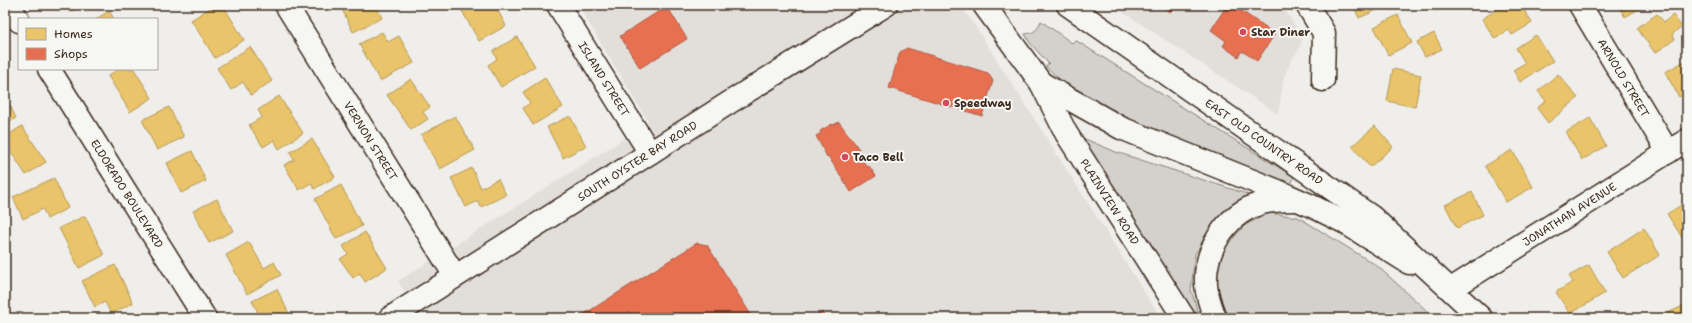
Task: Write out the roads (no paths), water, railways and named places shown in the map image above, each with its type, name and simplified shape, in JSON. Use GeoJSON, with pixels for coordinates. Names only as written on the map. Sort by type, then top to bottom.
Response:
{"type":"FeatureCollection","features":[{"type":"Feature","properties":{"kind":"main road"},"geometry":{"type":"LineString","coordinates":[[9,5],[18,19]]}},
{"type":"Feature","properties":{"kind":"main road","name":"VERNON STREET"},"geometry":{"type":"LineString","coordinates":[[286,5],[455,276]]}},
{"type":"Feature","properties":{"kind":"main road","name":"ISLAND STREET"},"geometry":{"type":"LineString","coordinates":[[558,5],[650,153]]}},
{"type":"Feature","properties":{"kind":"main road","name":"SOUTH OYSTER BAY ROAD"},"geometry":{"type":"LineString","coordinates":[[390,318],[886,5]]}},
{"type":"Feature","properties":{"kind":"main road"},"geometry":{"type":"LineString","coordinates":[[984,5],[1041,83]]}},
{"type":"Feature","properties":{"kind":"main road","name":"EAST OLD COUNTRY ROAD"},"geometry":{"type":"LineString","coordinates":[[1068,5],[1372,217],[1481,318]]}},
{"type":"Feature","properties":{"kind":"main road"},"geometry":{"type":"LineString","coordinates":[[1307,5],[1324,33],[1323,80]]}},
{"type":"Feature","properties":{"kind":"main road","name":"ARNOLD STREET"},"geometry":{"type":"LineString","coordinates":[[1580,5],[1668,152]]}},
{"type":"Feature","properties":{"kind":"main road","name":"ELDORADO BOULEVARD"},"geometry":{"type":"LineString","coordinates":[[50,70],[205,318]]}},
{"type":"Feature","properties":{"kind":"main road","name":"EAST OLD COUNTRY ROAD"},"geometry":{"type":"LineString","coordinates":[[1041,83],[1121,128],[1298,200],[1344,222],[1451,289]]}},
{"type":"Feature","properties":{"kind":"main road","name":"PLAINVIEW ROAD"},"geometry":{"type":"LineString","coordinates":[[1041,83],[1066,133],[1184,318]]}},
{"type":"Feature","properties":{"kind":"main road","name":"JONATHAN AVENUE"},"geometry":{"type":"LineString","coordinates":[[1451,289],[1687,140]]}},
{"type":"Feature","properties":{"kind":"main road"},"geometry":{"type":"LineString","coordinates":[[1215,318],[1206,286],[1206,272],[1208,258],[1222,232],[1237,216],[1247,209],[1259,204],[1274,201],[1298,200]]}},
{"type":"Feature","properties":{"kind":"place","name":"Star Diner"},"geometry":{"type":"Point","coordinates":[1243,32]}},
{"type":"Feature","properties":{"kind":"place","name":"Speedway"},"geometry":{"type":"Point","coordinates":[946,103]}},
{"type":"Feature","properties":{"kind":"place","name":"Taco Bell"},"geometry":{"type":"Point","coordinates":[845,157]}}]}
